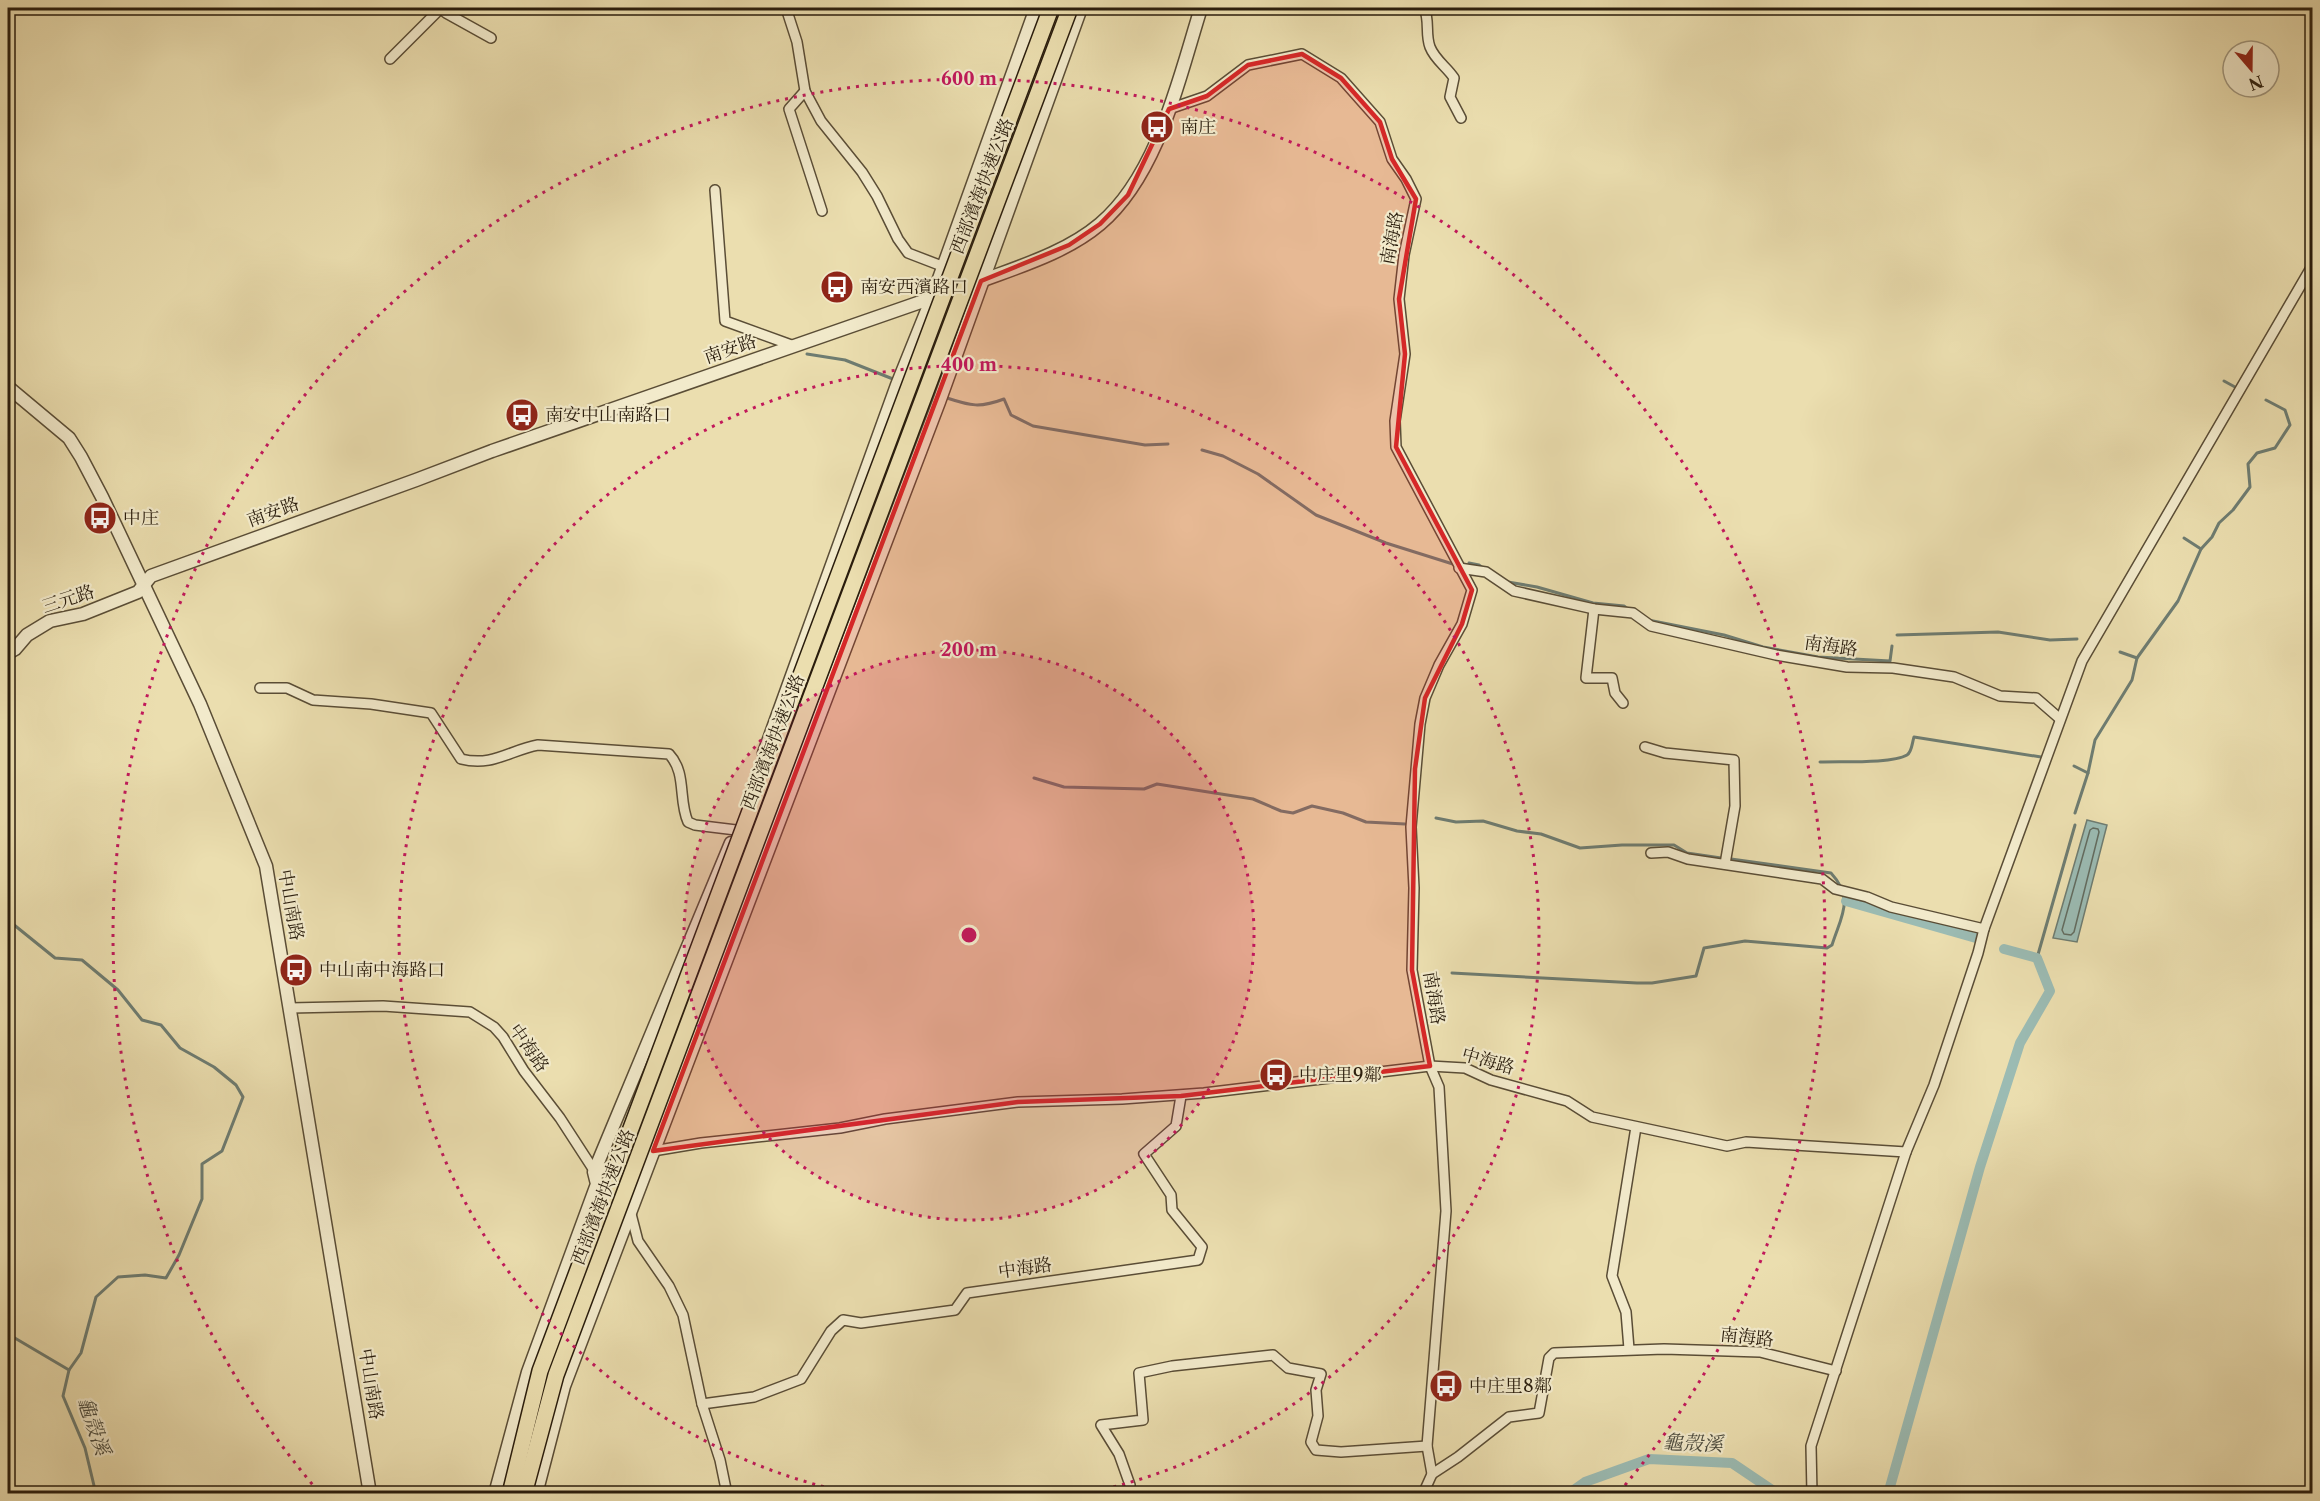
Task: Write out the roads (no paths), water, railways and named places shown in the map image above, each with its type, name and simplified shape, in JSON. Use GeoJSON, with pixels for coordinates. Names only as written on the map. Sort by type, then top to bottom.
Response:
{"type":"FeatureCollection","features":[{"type":"Feature","properties":{"kind":"highway","name":"西部濱海快速公路"},"geometry":{"type":"LineString","coordinates":[[510,1494],[540,1371],[1052,8]]}},
{"type":"Feature","properties":{"kind":"highway","name":"西部濱海快速公路"},"geometry":{"type":"LineString","coordinates":[[524,1494],[556,1375],[1070,8]]}},
{"type":"Feature","properties":{"kind":"street"},"geometry":{"type":"LineString","coordinates":[[390,59],[440,8],[491,38]]}},
{"type":"Feature","properties":{"kind":"street"},"geometry":{"type":"LineString","coordinates":[[786,8],[797,42],[805,91],[821,121],[878,196],[898,239],[908,253],[981,281]]}},
{"type":"Feature","properties":{"kind":"street"},"geometry":{"type":"LineString","coordinates":[[495,1494],[528,1372],[597,1184],[594,1172],[736,830],[1036,8]]}},
{"type":"Feature","properties":{"kind":"street"},"geometry":{"type":"LineString","coordinates":[[536,1494],[564,1386],[939,402],[1081,8]]}},
{"type":"Feature","properties":{"kind":"street","name":"南安路"},"geometry":{"type":"LineString","coordinates":[[145,586],[151,576],[207,554],[492,451],[981,281],[1030,263],[1069,245],[1100,224],[1128,195],[1144,168],[1169,109],[1201,8]]}},
{"type":"Feature","properties":{"kind":"street"},"geometry":{"type":"LineString","coordinates":[[1424,8],[1428,17],[1429,45],[1436,58],[1454,78],[1450,97],[1461,118]]}},
{"type":"Feature","properties":{"kind":"street","name":"南海路"},"geometry":{"type":"LineString","coordinates":[[1169,109],[1207,96],[1248,65],[1302,54],[1341,78],[1380,122],[1392,159],[1406,179],[1416,200],[1404,255],[1400,299],[1405,354],[1395,421],[1396,447],[1472,590],[1462,624],[1439,665],[1425,699],[1420,724],[1411,827],[1414,888],[1412,970],[1430,1066],[1439,1087],[1446,1211],[1427,1446],[1432,1474],[1458,1457],[1509,1417],[1539,1413],[1549,1359],[1554,1353],[1629,1350],[1760,1352],[1836,1371]]}},
{"type":"Feature","properties":{"kind":"street"},"geometry":{"type":"LineString","coordinates":[[805,91],[789,109],[822,212]]}},
{"type":"Feature","properties":{"kind":"street"},"geometry":{"type":"LineString","coordinates":[[715,190],[725,321],[795,346]]}},
{"type":"Feature","properties":{"kind":"street"},"geometry":{"type":"LineString","coordinates":[[1812,1494],[1811,1446],[1906,1152],[1934,1085],[1984,929],[2043,772],[2059,718],[2082,662],[2313,266]]}},
{"type":"Feature","properties":{"kind":"street","name":"中山南路"},"geometry":{"type":"LineString","coordinates":[[8,387],[69,438],[102,497],[200,704],[266,866],[370,1494]]}},
{"type":"Feature","properties":{"kind":"street","name":"南海路"},"geometry":{"type":"LineString","coordinates":[[1459,568],[1486,572],[1514,591],[1594,609],[1633,613],[1651,626],[1776,655],[1846,667],[1893,668],[1954,677],[2000,696],[2036,698],[2059,718]]}},
{"type":"Feature","properties":{"kind":"street","name":"三元路"},"geometry":{"type":"LineString","coordinates":[[8,654],[27,634],[50,621],[104,607],[138,592],[145,586]]}},
{"type":"Feature","properties":{"kind":"street"},"geometry":{"type":"LineString","coordinates":[[1594,609],[1586,678],[1612,678],[1615,693],[1623,703]]}},
{"type":"Feature","properties":{"kind":"street"},"geometry":{"type":"LineString","coordinates":[[260,688],[287,688],[313,700],[371,704],[431,713],[462,759],[469,761],[502,758],[527,747],[538,745],[669,754],[680,771],[688,822],[695,825],[736,830]]}},
{"type":"Feature","properties":{"kind":"street"},"geometry":{"type":"LineString","coordinates":[[1645,747],[1665,753],[1734,760],[1735,806],[1725,864]]}},
{"type":"Feature","properties":{"kind":"street"},"geometry":{"type":"LineString","coordinates":[[1651,853],[1668,852],[1688,859],[1822,879],[1835,889],[1891,907],[1984,929]]}},
{"type":"Feature","properties":{"kind":"street","name":"中海路"},"geometry":{"type":"LineString","coordinates":[[290,1008],[383,1006],[470,1012],[503,1037],[524,1071],[560,1118],[594,1172],[630,1210],[638,1241],[669,1286],[682,1315],[702,1404],[720,1460],[727,1494]]}},
{"type":"Feature","properties":{"kind":"street","name":"中海路"},"geometry":{"type":"LineString","coordinates":[[594,1172],[653,1151],[701,1143],[840,1128],[885,1119],[1018,1102],[1180,1096],[1430,1066],[1465,1068],[1491,1080],[1567,1101],[1592,1117],[1727,1146],[1746,1142],[1906,1152]]}},
{"type":"Feature","properties":{"kind":"street","name":"中海路"},"geometry":{"type":"LineString","coordinates":[[702,1404],[754,1397],[801,1379],[831,1330],[843,1320],[861,1323],[955,1310],[967,1293],[1198,1260],[1202,1247],[1172,1210],[1171,1195],[1144,1154],[1176,1126],[1180,1096]]}},
{"type":"Feature","properties":{"kind":"street"},"geometry":{"type":"LineString","coordinates":[[1629,1350],[1626,1312],[1611,1276],[1636,1127]]}},
{"type":"Feature","properties":{"kind":"street"},"geometry":{"type":"LineString","coordinates":[[1130,1485],[1119,1454],[1101,1425],[1143,1420],[1139,1373],[1172,1366],[1273,1355],[1288,1368],[1321,1374],[1316,1390],[1318,1416],[1311,1442],[1316,1450],[1341,1452],[1427,1446]]}},
{"type":"Feature","properties":{"kind":"street"},"geometry":{"type":"LineString","coordinates":[[1423,1494],[1432,1474]]}},
{"type":"Feature","properties":{"kind":"water"},"geometry":{"type":"Polygon","coordinates":[[[2087,820],[2107,825],[2077,942],[2053,938],[2087,820]]]}},
{"type":"Feature","properties":{"kind":"waterway"},"geometry":{"type":"LineString","coordinates":[[807,354],[845,360],[893,379]]}},
{"type":"Feature","properties":{"kind":"waterway"},"geometry":{"type":"LineString","coordinates":[[2224,381],[2235,387]]}},
{"type":"Feature","properties":{"kind":"waterway"},"geometry":{"type":"LineString","coordinates":[[947,398],[976,405],[1004,399],[1011,415],[1033,426],[1145,445],[1168,444]]}},
{"type":"Feature","properties":{"kind":"waterway"},"geometry":{"type":"LineString","coordinates":[[2075,813],[2088,773],[2095,740],[2132,680],[2137,658],[2178,601],[2201,549],[2212,537],[2219,523],[2233,510],[2250,487],[2248,464],[2257,453],[2275,448],[2290,425],[2285,410],[2266,400]]}},
{"type":"Feature","properties":{"kind":"waterway"},"geometry":{"type":"LineString","coordinates":[[1202,450],[1223,456],[1258,474],[1316,515],[1386,543],[1456,565]]}},
{"type":"Feature","properties":{"kind":"waterway"},"geometry":{"type":"LineString","coordinates":[[2184,538],[2201,549]]}},
{"type":"Feature","properties":{"kind":"waterway"},"geometry":{"type":"LineString","coordinates":[[1469,563],[1479,565],[1484,569]]}},
{"type":"Feature","properties":{"kind":"waterway"},"geometry":{"type":"LineString","coordinates":[[1508,582],[1537,587],[1593,603],[1624,606],[1629,610]]}},
{"type":"Feature","properties":{"kind":"waterway"},"geometry":{"type":"LineString","coordinates":[[1648,620],[1724,635],[1763,647],[1818,657],[1890,661],[1892,646]]}},
{"type":"Feature","properties":{"kind":"waterway"},"geometry":{"type":"LineString","coordinates":[[1897,635],[1998,632],[2050,640],[2077,639]]}},
{"type":"Feature","properties":{"kind":"waterway"},"geometry":{"type":"LineString","coordinates":[[2120,652],[2137,658]]}},
{"type":"Feature","properties":{"kind":"waterway"},"geometry":{"type":"LineString","coordinates":[[1820,762],[1878,761],[1900,758],[1910,752],[1914,737],[2041,757]]}},
{"type":"Feature","properties":{"kind":"waterway"},"geometry":{"type":"LineString","coordinates":[[2074,766],[2088,773]]}},
{"type":"Feature","properties":{"kind":"waterway"},"geometry":{"type":"LineString","coordinates":[[1034,778],[1064,787],[1144,789],[1157,784],[1253,799],[1281,811],[1293,813],[1312,806],[1343,813],[1366,822],[1405,824]]}},
{"type":"Feature","properties":{"kind":"waterway"},"geometry":{"type":"LineString","coordinates":[[1436,818],[1456,822],[1483,821],[1517,831],[1541,834],[1580,848],[1674,845],[1687,853],[1721,858]]}},
{"type":"Feature","properties":{"kind":"waterway"},"geometry":{"type":"LineString","coordinates":[[2037,958],[2075,825]]}},
{"type":"Feature","properties":{"kind":"waterway"},"geometry":{"type":"LineString","coordinates":[[1452,973],[1652,983],[1696,976],[1704,948],[1745,941],[1827,948],[1832,945],[1842,916],[1844,900],[1843,891],[1831,873],[1731,859]]}},
{"type":"Feature","properties":{"kind":"waterway"},"geometry":{"type":"LineString","coordinates":[[1846,901],[1976,938]]}},
{"type":"Feature","properties":{"kind":"waterway"},"geometry":{"type":"LineString","coordinates":[[8,920],[55,958],[82,960],[118,990],[142,1020],[161,1025],[180,1048],[214,1067],[236,1085],[243,1097],[222,1151],[202,1164],[202,1199],[179,1255],[166,1278],[145,1275],[118,1277],[96,1297],[81,1353],[69,1370]]}},
{"type":"Feature","properties":{"kind":"waterway"},"geometry":{"type":"LineString","coordinates":[[1888,1494],[1980,1167],[2020,1043],[2050,991],[2037,958],[2004,949]]}},
{"type":"Feature","properties":{"kind":"waterway","name":"龜殼溪"},"geometry":{"type":"LineString","coordinates":[[8,1334],[69,1370],[63,1396],[85,1448],[96,1494]]}},
{"type":"Feature","properties":{"kind":"waterway","name":"龜殼溪"},"geometry":{"type":"LineString","coordinates":[[1568,1494],[1585,1482],[1649,1459],[1732,1463],[1778,1494]]}},
{"type":"Feature","properties":{"kind":"place","name":"南庄"},"geometry":{"type":"Point","coordinates":[1157,127]}},
{"type":"Feature","properties":{"kind":"place","name":"南安西濱路口"},"geometry":{"type":"Point","coordinates":[837,287]}},
{"type":"Feature","properties":{"kind":"place","name":"南安中山南路口"},"geometry":{"type":"Point","coordinates":[522,415]}},
{"type":"Feature","properties":{"kind":"place","name":"中庄"},"geometry":{"type":"Point","coordinates":[100,518]}},
{"type":"Feature","properties":{"kind":"place","name":"中山南中海路口"},"geometry":{"type":"Point","coordinates":[296,970]}},
{"type":"Feature","properties":{"kind":"place","name":"中庄里9鄰"},"geometry":{"type":"Point","coordinates":[1276,1075]}},
{"type":"Feature","properties":{"kind":"place","name":"中庄里8鄰"},"geometry":{"type":"Point","coordinates":[1446,1386]}}]}
